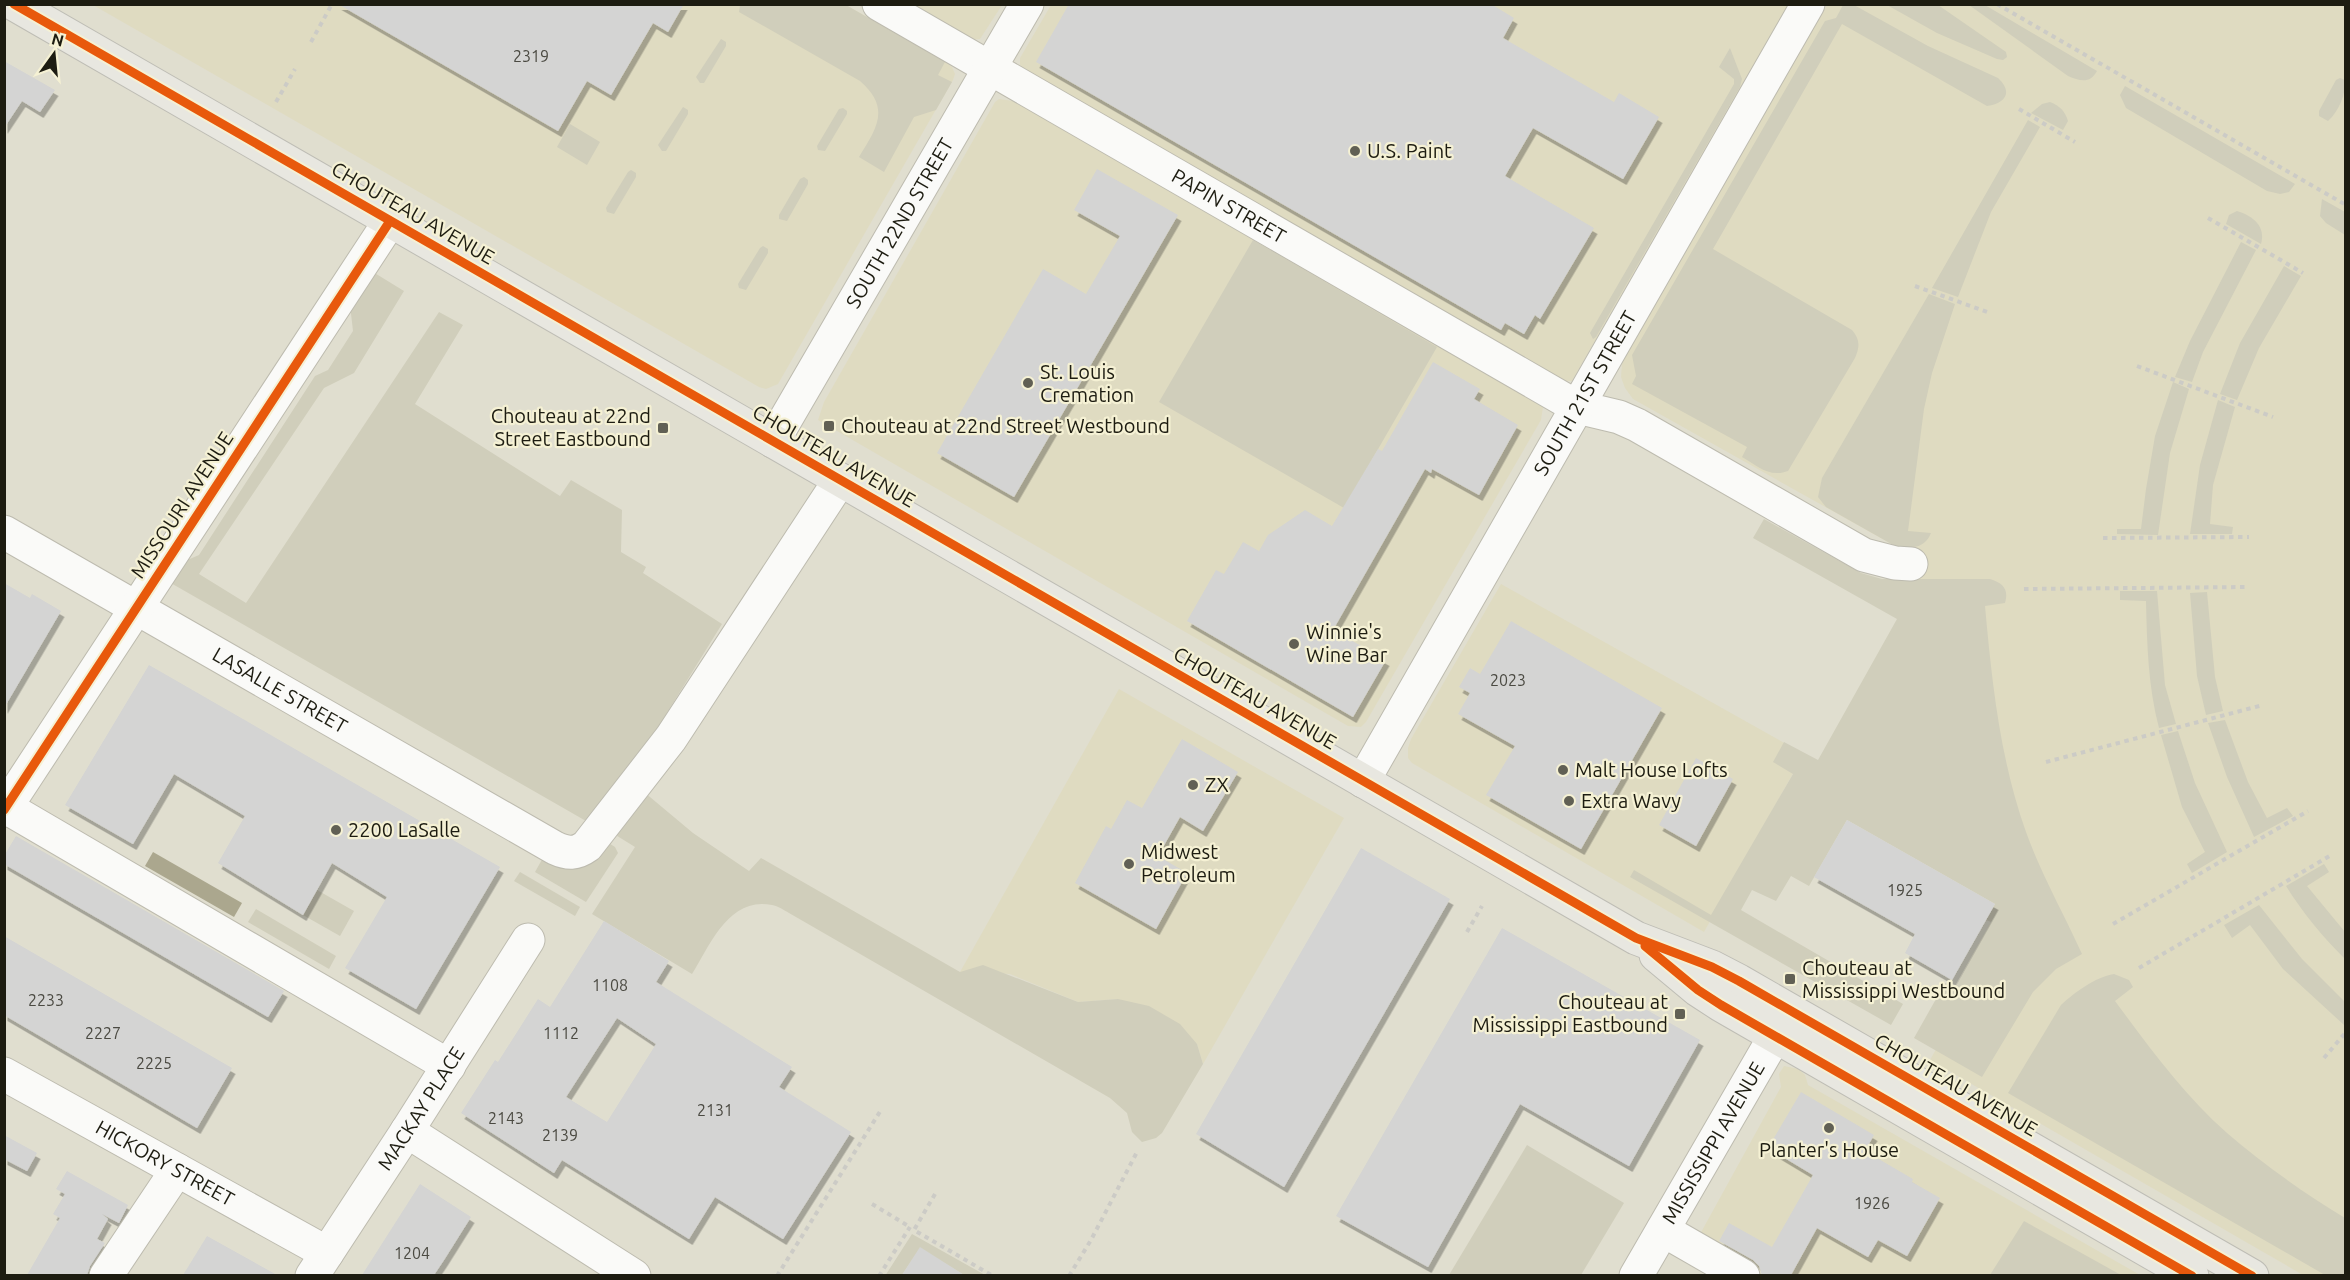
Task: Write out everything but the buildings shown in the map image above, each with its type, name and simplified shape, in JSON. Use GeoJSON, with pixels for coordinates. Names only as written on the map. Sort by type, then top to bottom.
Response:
{"type":"FeatureCollection","features":[{"type":"Feature","properties":{"kind":"main road","name":"CHOUTEAU AVENUE"},"geometry":{"type":"LineString","coordinates":[[14,4],[1636,938],[1712,967],[1783,1023],[2192,1275]]}},
{"type":"Feature","properties":{"kind":"main road","name":"CHOUTEAU AVENUE"},"geometry":{"type":"LineString","coordinates":[[1783,1023],[2252,1275]]}},
{"type":"Feature","properties":{"kind":"street","name":"PAPIN STREET"},"geometry":{"type":"LineString","coordinates":[[879,4],[1577,407],[1619,417],[1637,425],[1864,555],[1895,563],[1911,564]]}},
{"type":"Feature","properties":{"kind":"street","name":"SOUTH 22ND STREET"},"geometry":{"type":"LineString","coordinates":[[773,441],[1027,4]]}},
{"type":"Feature","properties":{"kind":"street","name":"SOUTH 21ST STREET"},"geometry":{"type":"LineString","coordinates":[[1362,781],[1808,4]]}},
{"type":"Feature","properties":{"kind":"street","name":"MISSOURI AVENUE"},"geometry":{"type":"LineString","coordinates":[[5,808],[390,221]]}},
{"type":"Feature","properties":{"kind":"street","name":"LASALLE STREET"},"geometry":{"type":"LineString","coordinates":[[4,532],[555,848],[571,853],[579,852],[587,846],[671,738],[840,480]]}},
{"type":"Feature","properties":{"kind":"street"},"geometry":{"type":"LineString","coordinates":[[5,808],[448,1066]]}},
{"type":"Feature","properties":{"kind":"street","name":"MACKAY PLACE"},"geometry":{"type":"LineString","coordinates":[[320,1264],[528,940]]}},
{"type":"Feature","properties":{"kind":"street","name":"MISSISSIPPI AVENUE"},"geometry":{"type":"LineString","coordinates":[[1636,1275],[1783,1023]]}},
{"type":"Feature","properties":{"kind":"street","name":"HICKORY STREET"},"geometry":{"type":"LineString","coordinates":[[4,1074],[177,1170],[320,1264]]}},
{"type":"Feature","properties":{"kind":"street"},"geometry":{"type":"LineString","coordinates":[[407,1131],[634,1275]]}},
{"type":"Feature","properties":{"kind":"street"},"geometry":{"type":"LineString","coordinates":[[106,1275],[177,1170]]}},
{"type":"Feature","properties":{"kind":"street"},"geometry":{"type":"LineString","coordinates":[[1663,1230],[1743,1275]]}},
{"type":"Feature","properties":{"kind":"path"},"geometry":{"type":"LineString","coordinates":[[311,42],[332,4]]}},
{"type":"Feature","properties":{"kind":"path"},"geometry":{"type":"LineString","coordinates":[[1997,4],[2346,205]]}},
{"type":"Feature","properties":{"kind":"path"},"geometry":{"type":"LineString","coordinates":[[276,102],[295,69]]}},
{"type":"Feature","properties":{"kind":"path"},"geometry":{"type":"LineString","coordinates":[[2019,109],[2074,142]]}},
{"type":"Feature","properties":{"kind":"path"},"geometry":{"type":"LineString","coordinates":[[2208,218],[2303,273]]}},
{"type":"Feature","properties":{"kind":"path"},"geometry":{"type":"LineString","coordinates":[[1915,286],[1990,313]]}},
{"type":"Feature","properties":{"kind":"path"},"geometry":{"type":"LineString","coordinates":[[2137,366],[2273,417]]}},
{"type":"Feature","properties":{"kind":"path"},"geometry":{"type":"LineString","coordinates":[[2103,538],[2249,537]]}},
{"type":"Feature","properties":{"kind":"path"},"geometry":{"type":"LineString","coordinates":[[2024,589],[2249,587]]}},
{"type":"Feature","properties":{"kind":"path"},"geometry":{"type":"LineString","coordinates":[[2046,762],[2263,705]]}},
{"type":"Feature","properties":{"kind":"path"},"geometry":{"type":"LineString","coordinates":[[2113,924],[2308,811]]}},
{"type":"Feature","properties":{"kind":"path"},"geometry":{"type":"LineString","coordinates":[[2139,968],[2333,854]]}},
{"type":"Feature","properties":{"kind":"path"},"geometry":{"type":"LineString","coordinates":[[1467,932],[1482,906]]}},
{"type":"Feature","properties":{"kind":"path"},"geometry":{"type":"LineString","coordinates":[[2324,1058],[2346,1032]]}},
{"type":"Feature","properties":{"kind":"path"},"geometry":{"type":"LineString","coordinates":[[779,1275],[881,1110]]}},
{"type":"Feature","properties":{"kind":"path"},"geometry":{"type":"LineString","coordinates":[[1069,1275],[1091,1240],[1137,1152]]}},
{"type":"Feature","properties":{"kind":"path"},"geometry":{"type":"LineString","coordinates":[[879,1275],[935,1194]]}},
{"type":"Feature","properties":{"kind":"path"},"geometry":{"type":"LineString","coordinates":[[872,1204],[993,1275]]}},
{"type":"Feature","properties":{"kind":"shaded area"},"geometry":{"type":"Polygon","coordinates":[[[93,5],[846,5],[943,60],[952,67],[955,74],[778,384],[766,389],[93,5]]]}},
{"type":"Feature","properties":{"kind":"shaded area"},"geometry":{"type":"Polygon","coordinates":[[[740,5],[846,5],[945,62],[938,75],[952,82],[936,110],[914,117],[884,172],[859,157],[871,137],[878,118],[878,109],[870,91],[860,81],[739,12],[740,5]]]}},
{"type":"Feature","properties":{"kind":"shaded area"},"geometry":{"type":"Polygon","coordinates":[[[907,5],[1002,5],[980,39],[968,40],[907,5]]]}},
{"type":"Feature","properties":{"kind":"shaded area","name":"U.S. Paint"},"geometry":{"type":"Polygon","coordinates":[[[1051,5],[1788,5],[1572,381],[1565,381],[1026,72],[1020,65],[1020,58],[1051,5]]]}},
{"type":"Feature","properties":{"kind":"shaded area"},"geometry":{"type":"Polygon","coordinates":[[[1827,5],[2345,5],[2345,1275],[2303,1275],[1930,1060],[2018,902],[1899,621],[1902,550],[1633,399],[1625,388],[1621,377],[1622,364],[1627,352],[1827,5]]]}},
{"type":"Feature","properties":{"kind":"shaded area"},"geometry":{"type":"Polygon","coordinates":[[[1843,5],[1854,5],[1928,46],[1998,78],[2003,83],[2006,92],[2003,100],[1987,106],[1842,24],[1713,249],[1852,330],[1858,340],[1855,358],[1788,471],[1775,473],[1764,470],[1742,457],[1747,447],[1632,384],[1636,376],[1632,355],[1825,21],[1836,18],[1843,5]]]}},
{"type":"Feature","properties":{"kind":"shaded area"},"geometry":{"type":"Polygon","coordinates":[[[1887,5],[1938,5],[2006,52],[2007,57],[2003,60],[1997,59],[1937,33],[1887,5]]]}},
{"type":"Feature","properties":{"kind":"shaded area"},"geometry":{"type":"Polygon","coordinates":[[[1969,5],[1985,5],[2097,71],[2088,80],[2068,76],[1969,5]]]}},
{"type":"Feature","properties":{"kind":"shaded area"},"geometry":{"type":"Polygon","coordinates":[[[721,39],[726,42],[726,46],[704,83],[700,83],[696,77],[721,39]]]}},
{"type":"Feature","properties":{"kind":"shaded area"},"geometry":{"type":"Polygon","coordinates":[[[1730,48],[1742,79],[1740,87],[1593,339],[1590,333],[1734,84],[1734,79],[1719,67],[1730,48]]]}},
{"type":"Feature","properties":{"kind":"shaded area"},"geometry":{"type":"Polygon","coordinates":[[[2340,78],[2345,80],[2343,96],[2328,121],[2319,116],[2319,111],[2336,80],[2340,78]]]}},
{"type":"Feature","properties":{"kind":"shaded area"},"geometry":{"type":"Polygon","coordinates":[[[2125,86],[2295,184],[2289,192],[2280,194],[2267,191],[2126,108],[2120,95],[2125,86]]]}},
{"type":"Feature","properties":{"kind":"shaded area"},"geometry":{"type":"Polygon","coordinates":[[[999,99],[1013,101],[1543,407],[1541,420],[1361,727],[1348,726],[818,420],[824,402],[995,102],[999,99]]]}},
{"type":"Feature","properties":{"kind":"shaded area"},"geometry":{"type":"Polygon","coordinates":[[[2050,102],[2062,109],[2067,117],[2068,121],[2063,130],[2031,113],[2042,104],[2050,102]]]}},
{"type":"Feature","properties":{"kind":"shaded area"},"geometry":{"type":"Polygon","coordinates":[[[683,107],[688,110],[688,114],[666,151],[662,151],[658,145],[683,107]]]}},
{"type":"Feature","properties":{"kind":"shaded area"},"geometry":{"type":"Polygon","coordinates":[[[843,108],[847,114],[825,151],[818,150],[817,146],[839,109],[843,108]]]}},
{"type":"Feature","properties":{"kind":"shaded area"},"geometry":{"type":"Polygon","coordinates":[[[2028,120],[2040,127],[1991,212],[1958,297],[1932,288],[2028,120]]]}},
{"type":"Feature","properties":{"kind":"shaded area"},"geometry":{"type":"Polygon","coordinates":[[[570,124],[600,142],[587,165],[557,147],[570,124]]]}},
{"type":"Feature","properties":{"kind":"shaded area"},"geometry":{"type":"Polygon","coordinates":[[[631,170],[636,173],[636,177],[614,214],[607,212],[606,208],[631,170]]]}},
{"type":"Feature","properties":{"kind":"shaded area"},"geometry":{"type":"Polygon","coordinates":[[[804,177],[808,180],[808,184],[787,221],[779,219],[779,215],[800,179],[804,177]]]}},
{"type":"Feature","properties":{"kind":"shaded area"},"geometry":{"type":"Polygon","coordinates":[[[2322,199],[2345,212],[2345,235],[2326,223],[2320,216],[2322,199]]]}},
{"type":"Feature","properties":{"kind":"shaded area"},"geometry":{"type":"Polygon","coordinates":[[[2237,211],[2253,219],[2260,227],[2261,244],[2226,224],[2229,215],[2237,211]]]}},
{"type":"Feature","properties":{"kind":"shaded area"},"geometry":{"type":"Polygon","coordinates":[[[1253,240],[1437,347],[1344,508],[1159,402],[1253,240]]]}},
{"type":"Feature","properties":{"kind":"shaded area"},"geometry":{"type":"Polygon","coordinates":[[[2241,242],[2256,250],[2203,352],[2192,382],[2175,377],[2190,341],[2241,242]]]}},
{"type":"Feature","properties":{"kind":"shaded area"},"geometry":{"type":"Polygon","coordinates":[[[763,246],[768,249],[768,253],[746,290],[739,288],[738,284],[763,246]]]}},
{"type":"Feature","properties":{"kind":"shaded area"},"geometry":{"type":"Polygon","coordinates":[[[2284,266],[2301,276],[2259,348],[2237,400],[2220,394],[2240,343],[2284,266]]]}},
{"type":"Feature","properties":{"kind":"shaded area"},"geometry":{"type":"Polygon","coordinates":[[[373,272],[404,291],[354,373],[324,388],[199,574],[246,603],[439,312],[463,325],[415,404],[560,496],[571,480],[622,510],[621,552],[646,567],[643,573],[722,624],[642,753],[586,821],[169,582],[185,561],[199,555],[315,376],[328,370],[353,331],[350,305],[373,272]]]}},
{"type":"Feature","properties":{"kind":"shaded area"},"geometry":{"type":"Polygon","coordinates":[[[1929,294],[1955,304],[1932,373],[1924,409],[1908,531],[1931,533],[1921,545],[1900,547],[1826,507],[1818,497],[1822,478],[1929,294]]]}},
{"type":"Feature","properties":{"kind":"shaded area"},"geometry":{"type":"Polygon","coordinates":[[[2173,382],[2189,389],[2170,453],[2158,535],[2117,534],[2117,529],[2141,529],[2155,436],[2173,382]]]}},
{"type":"Feature","properties":{"kind":"shaded area"},"geometry":{"type":"Polygon","coordinates":[[[2218,400],[2235,407],[2213,485],[2210,524],[2233,527],[2232,534],[2190,534],[2200,465],[2218,400]]]}},
{"type":"Feature","properties":{"kind":"shaded area"},"geometry":{"type":"Polygon","coordinates":[[[1764,519],[1861,573],[1882,579],[1990,579],[2004,587],[2005,603],[1985,606],[1994,692],[2003,749],[2017,804],[2032,848],[2082,954],[2056,969],[2033,992],[1982,1077],[1914,1038],[1945,983],[1955,987],[1991,922],[1986,920],[1995,904],[1847,820],[1809,886],[1791,876],[1776,901],[1752,890],[1741,910],[1903,1004],[1891,1025],[1630,877],[1634,870],[1711,915],[1793,774],[1773,762],[1784,742],[1818,760],[1897,619],[1753,538],[1764,519]]]}},
{"type":"Feature","properties":{"kind":"shaded area"},"geometry":{"type":"Polygon","coordinates":[[[1501,584],[1804,754],[1704,932],[1412,763],[1408,758],[1411,739],[1501,584]]]}},
{"type":"Feature","properties":{"kind":"shaded area"},"geometry":{"type":"Polygon","coordinates":[[[2120,591],[2157,591],[2165,685],[2176,724],[2159,728],[2155,712],[2150,681],[2146,601],[2120,600],[2120,591]]]}},
{"type":"Feature","properties":{"kind":"shaded area"},"geometry":{"type":"Polygon","coordinates":[[[2207,592],[2215,677],[2223,711],[2206,715],[2197,676],[2190,593],[2207,592]]]}},
{"type":"Feature","properties":{"kind":"shaded area"},"geometry":{"type":"Polygon","coordinates":[[[1119,689],[1344,818],[1203,1064],[1197,1044],[1118,999],[1078,1002],[1010,974],[960,972],[1119,689]]]}},
{"type":"Feature","properties":{"kind":"shaded area"},"geometry":{"type":"Polygon","coordinates":[[[2225,720],[2248,782],[2267,818],[2287,808],[2293,816],[2254,837],[2227,777],[2208,723],[2225,720]]]}},
{"type":"Feature","properties":{"kind":"shaded area"},"geometry":{"type":"Polygon","coordinates":[[[2178,731],[2195,783],[2227,852],[2192,873],[2187,864],[2205,852],[2182,807],[2161,735],[2178,731]]]}},
{"type":"Feature","properties":{"kind":"shaded area"},"geometry":{"type":"Polygon","coordinates":[[[644,792],[693,833],[749,871],[761,858],[960,972],[983,965],[1078,1002],[1118,999],[1149,1006],[1180,1024],[1197,1044],[1203,1064],[1162,1133],[1156,1138],[1142,1142],[1132,1132],[1127,1113],[1110,1098],[776,906],[757,904],[733,915],[714,937],[692,974],[592,914],[635,847],[614,834],[644,792]]]}},
{"type":"Feature","properties":{"kind":"shaded area"},"geometry":{"type":"Polygon","coordinates":[[[607,842],[615,847],[618,853],[586,902],[535,872],[544,856],[607,842]]]}},
{"type":"Feature","properties":{"kind":"shaded area"},"geometry":{"type":"Polygon","coordinates":[[[153,852],[242,903],[234,917],[145,866],[153,852]]]}},
{"type":"Feature","properties":{"kind":"shaded area"},"geometry":{"type":"Polygon","coordinates":[[[2324,864],[2329,872],[2307,886],[2345,932],[2345,959],[2313,924],[2286,886],[2324,864]]]}},
{"type":"Feature","properties":{"kind":"shaded area"},"geometry":{"type":"Polygon","coordinates":[[[520,872],[580,907],[575,916],[514,881],[520,872]]]}},
{"type":"Feature","properties":{"kind":"shaded area"},"geometry":{"type":"Polygon","coordinates":[[[317,890],[354,911],[340,936],[303,915],[317,890]]]}},
{"type":"Feature","properties":{"kind":"shaded area"},"geometry":{"type":"Polygon","coordinates":[[[2259,905],[2302,959],[2345,1002],[2344,1025],[2283,969],[2250,925],[2232,938],[2224,925],[2259,905]]]}},
{"type":"Feature","properties":{"kind":"shaded area"},"geometry":{"type":"Polygon","coordinates":[[[256,909],[336,956],[329,969],[248,922],[256,909]]]}},
{"type":"Feature","properties":{"kind":"shaded area"},"geometry":{"type":"Polygon","coordinates":[[[2114,974],[2129,980],[2133,987],[2115,1001],[2196,1103],[2255,1156],[2299,1189],[2345,1218],[2345,1275],[2325,1275],[2008,1093],[2061,1005],[2092,982],[2114,974]]]}},
{"type":"Feature","properties":{"kind":"shaded area"},"geometry":{"type":"Polygon","coordinates":[[[1784,1066],[1799,1069],[1805,1075],[1808,1085],[2140,1275],[1767,1275],[1699,1236],[1781,1087],[1779,1074],[1784,1066]]]}},
{"type":"Feature","properties":{"kind":"shaded area"},"geometry":{"type":"Polygon","coordinates":[[[1527,1145],[1624,1203],[1581,1275],[1449,1275],[1527,1145]]]}},
{"type":"Feature","properties":{"kind":"shaded area"},"geometry":{"type":"Polygon","coordinates":[[[2024,1221],[2121,1275],[1990,1275],[2024,1221]]]}},
{"type":"Feature","properties":{"kind":"shaded area"},"geometry":{"type":"Polygon","coordinates":[[[912,1234],[985,1275],[964,1275],[920,1248],[902,1275],[885,1276],[912,1234]]]}},
{"type":"Feature","properties":{"kind":"cycle path"},"geometry":{"type":"LineString","coordinates":[[14,4],[1636,938],[1712,967],[1739,981],[2252,1276]]}},
{"type":"Feature","properties":{"kind":"cycle path"},"geometry":{"type":"LineString","coordinates":[[4,810],[390,221]]}},
{"type":"Feature","properties":{"kind":"cycle path"},"geometry":{"type":"LineString","coordinates":[[1645,946],[1698,990],[1721,1005],[2192,1276]]}},
{"type":"Feature","properties":{"kind":"place","name":"U.S. Paint"},"geometry":{"type":"Point","coordinates":[1355,151]}},
{"type":"Feature","properties":{"kind":"place","name":"St. Louis Cremation"},"geometry":{"type":"Point","coordinates":[1028,383]}},
{"type":"Feature","properties":{"kind":"place","name":"Chouteau at 22nd Street Westbound"},"geometry":{"type":"Point","coordinates":[829,426]}},
{"type":"Feature","properties":{"kind":"place","name":"Chouteau at 22nd Street Eastbound"},"geometry":{"type":"Point","coordinates":[663,428]}},
{"type":"Feature","properties":{"kind":"place","name":"Winnie's Wine Bar"},"geometry":{"type":"Point","coordinates":[1294,644]}},
{"type":"Feature","properties":{"kind":"place","name":"Malt House Lofts"},"geometry":{"type":"Point","coordinates":[1563,770]}},
{"type":"Feature","properties":{"kind":"place","name":"ZX"},"geometry":{"type":"Point","coordinates":[1193,785]}},
{"type":"Feature","properties":{"kind":"place","name":"Extra Wavy"},"geometry":{"type":"Point","coordinates":[1569,801]}},
{"type":"Feature","properties":{"kind":"place","name":"2200 LaSalle"},"geometry":{"type":"Point","coordinates":[336,830]}},
{"type":"Feature","properties":{"kind":"place","name":"Midwest Petroleum"},"geometry":{"type":"Point","coordinates":[1129,864]}},
{"type":"Feature","properties":{"kind":"place","name":"Chouteau at Mississippi Westbound"},"geometry":{"type":"Point","coordinates":[1790,979]}},
{"type":"Feature","properties":{"kind":"place","name":"Chouteau at Mississippi Eastbound"},"geometry":{"type":"Point","coordinates":[1680,1014]}},
{"type":"Feature","properties":{"kind":"place","name":"Planter's House"},"geometry":{"type":"Point","coordinates":[1829,1128]}}]}
